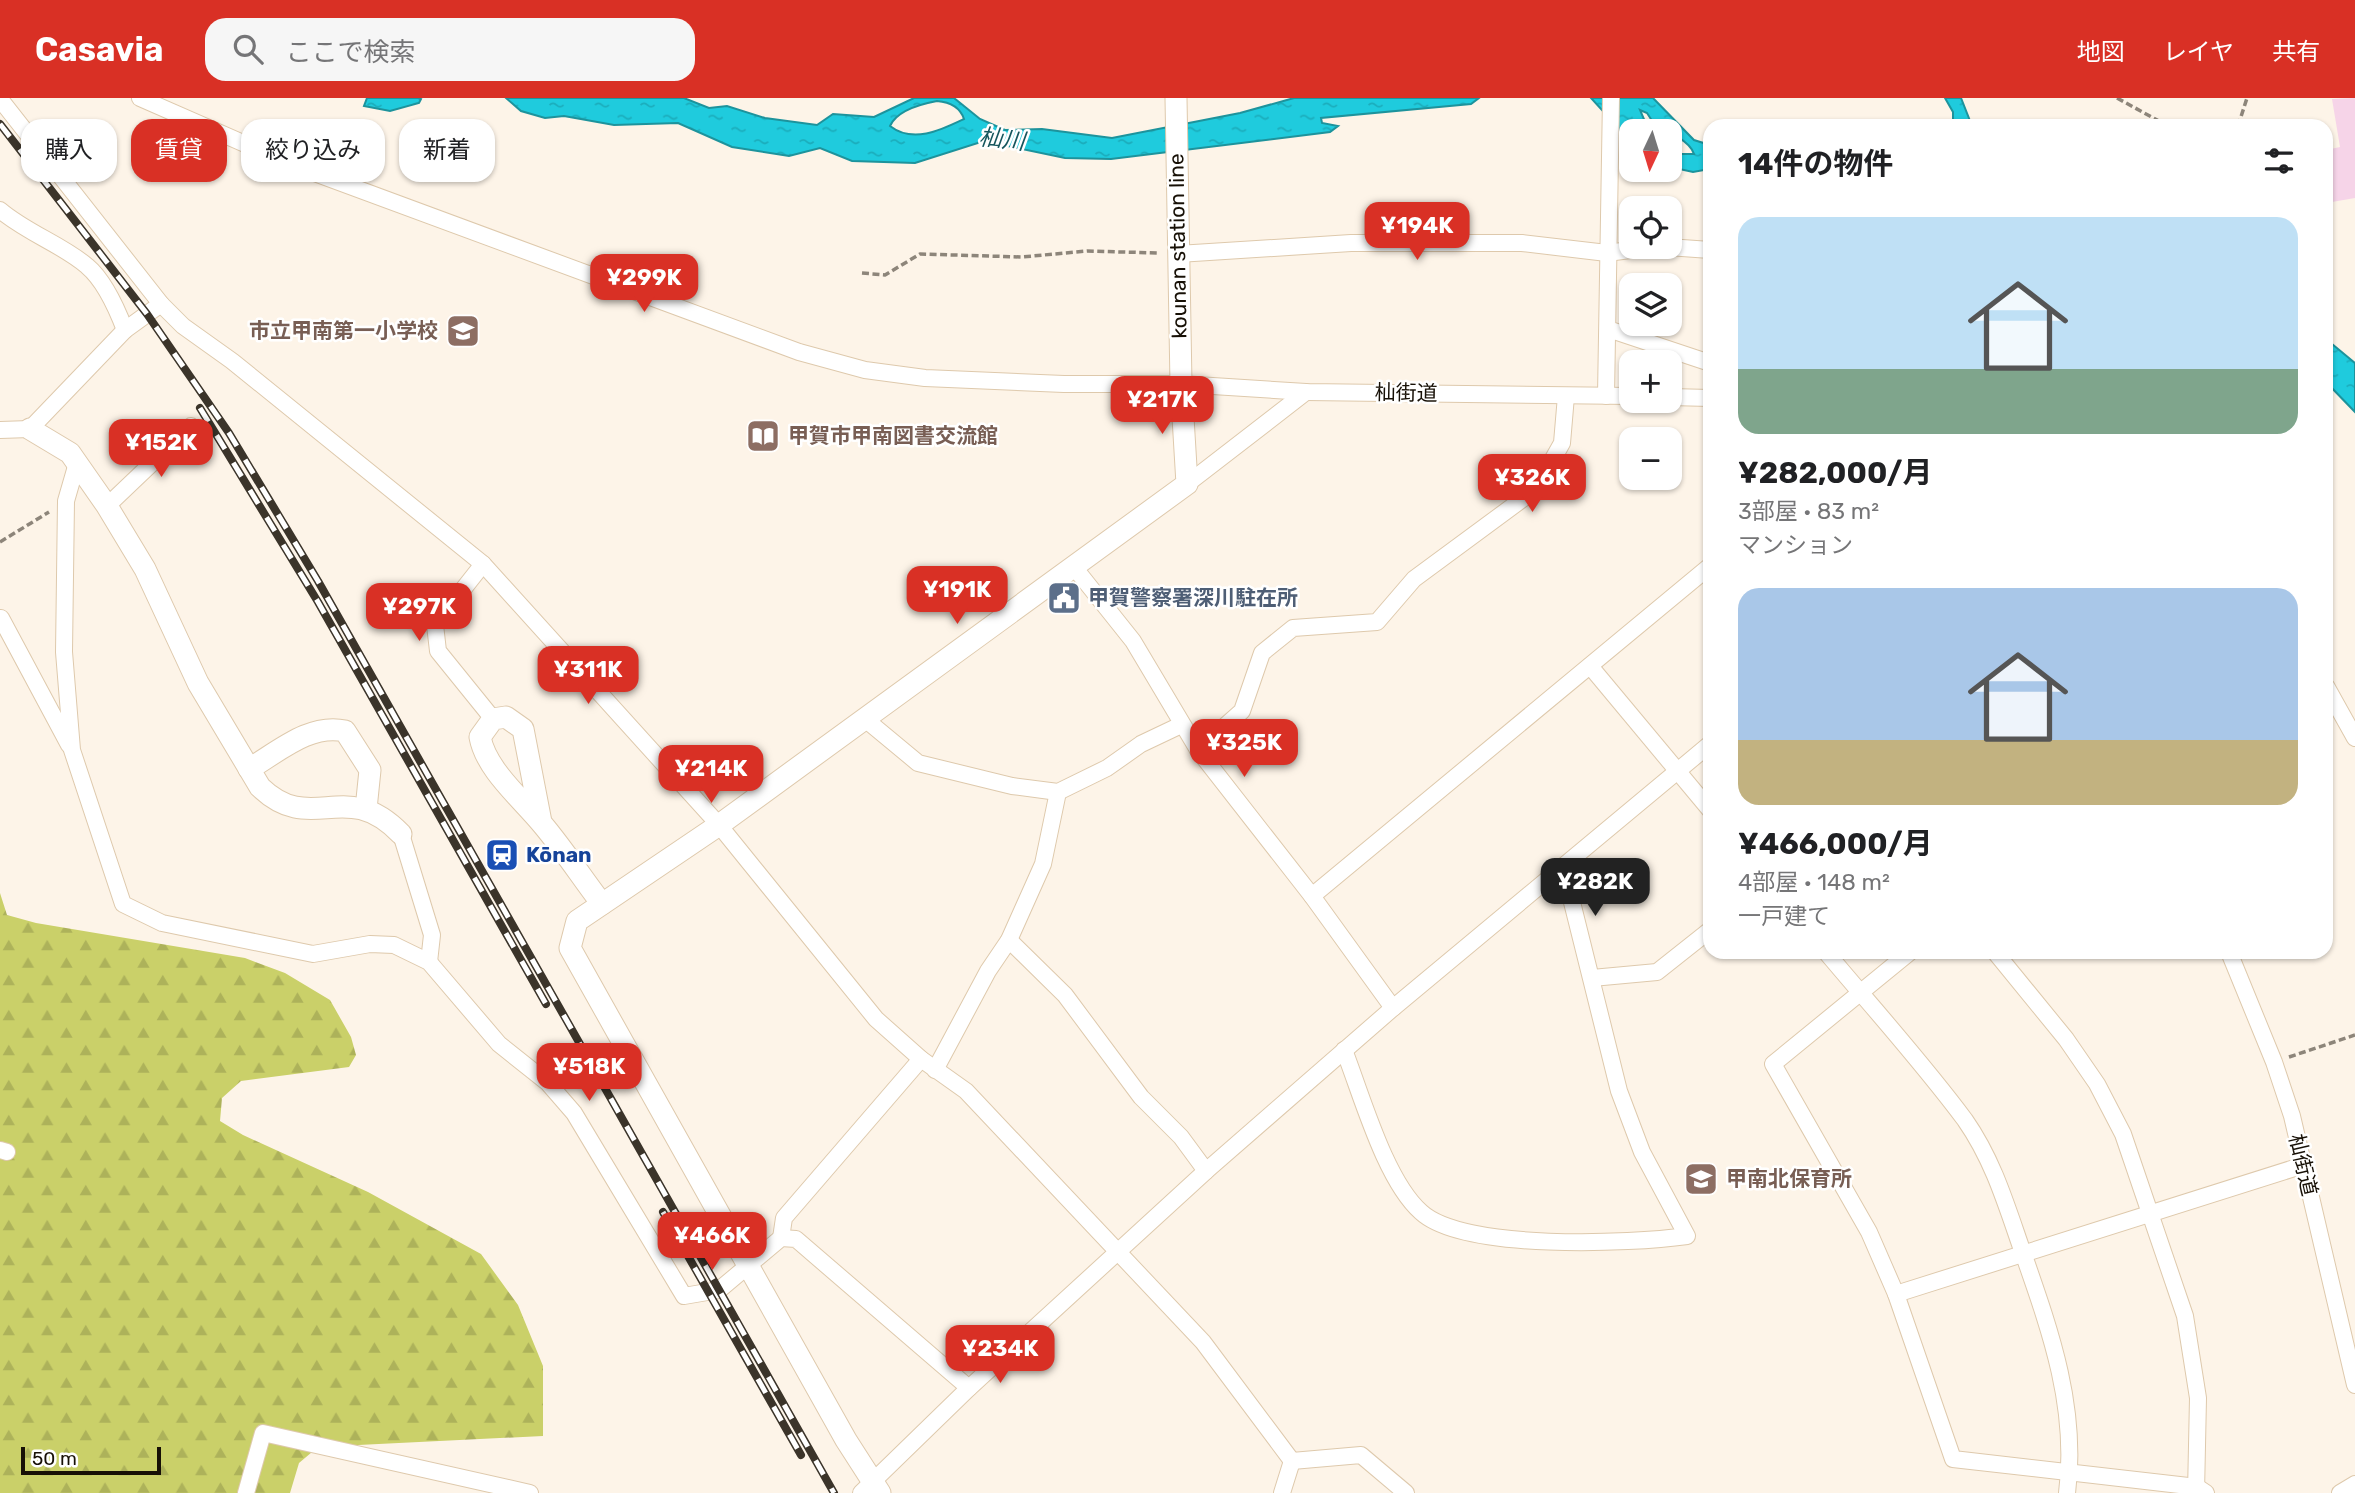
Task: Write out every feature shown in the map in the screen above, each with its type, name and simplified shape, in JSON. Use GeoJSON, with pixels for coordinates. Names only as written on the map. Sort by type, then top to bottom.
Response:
{"type":"FeatureCollection","features":[{"type":"Feature","properties":{"kind":"street","name":"杣街道"},"geometry":{"type":"LineString","coordinates":[[140,98],[293,164],[694,314],[864,370],[925,378],[1063,384],[1181,384],[1306,391],[1619,396]]}},
{"type":"Feature","properties":{"kind":"street","name":"kounan station line"},"geometry":{"type":"LineString","coordinates":[[1176,98],[1181,384],[1187,484]]}},
{"type":"Feature","properties":{"kind":"street"},"geometry":{"type":"LineString","coordinates":[[1606,396],[1611,98]]}},
{"type":"Feature","properties":{"kind":"street"},"geometry":{"type":"LineString","coordinates":[[0,99],[162,304],[183,326],[232,361],[483,564],[719,825],[876,1019],[921,1059],[966,1091],[1203,1342],[1292,1461]]}},
{"type":"Feature","properties":{"kind":"street"},"geometry":{"type":"LineString","coordinates":[[0,210],[18,225],[87,266],[116,307],[125,330]]}},
{"type":"Feature","properties":{"kind":"street"},"geometry":{"type":"LineString","coordinates":[[1178,245],[1522,243],[1619,249]]}},
{"type":"Feature","properties":{"kind":"street"},"geometry":{"type":"LineString","coordinates":[[1682,248],[1703,250]]}},
{"type":"Feature","properties":{"kind":"street"},"geometry":{"type":"LineString","coordinates":[[30,429],[125,330],[162,304]]}},
{"type":"Feature","properties":{"kind":"street"},"geometry":{"type":"LineString","coordinates":[[1608,329],[1703,361]]}},
{"type":"Feature","properties":{"kind":"street"},"geometry":{"type":"LineString","coordinates":[[1306,391],[1187,484],[865,719],[719,825],[577,921],[569,947],[579,967],[872,1490],[969,1388],[1119,1254],[1206,1171],[1393,1008],[1703,750]]}},
{"type":"Feature","properties":{"kind":"street"},"geometry":{"type":"LineString","coordinates":[[1198,750],[1242,711],[1262,653],[1293,628],[1377,622],[1414,579],[1536,489],[1562,443],[1566,396]]}},
{"type":"Feature","properties":{"kind":"street"},"geometry":{"type":"LineString","coordinates":[[1682,397],[1703,398]]}},
{"type":"Feature","properties":{"kind":"street"},"geometry":{"type":"LineString","coordinates":[[107,506],[191,426]]}},
{"type":"Feature","properties":{"kind":"street"},"geometry":{"type":"LineString","coordinates":[[0,430],[30,429],[70,453],[107,506],[145,569],[198,683],[260,787],[274,801],[295,809],[313,811],[352,805],[366,809],[386,819],[401,834],[432,935],[429,962]]}},
{"type":"Feature","properties":{"kind":"street"},"geometry":{"type":"LineString","coordinates":[[72,750],[64,652],[66,502],[77,463]]}},
{"type":"Feature","properties":{"kind":"street"},"geometry":{"type":"LineString","coordinates":[[483,564],[435,625],[438,651],[493,719]]}},
{"type":"Feature","properties":{"kind":"street"},"geometry":{"type":"LineString","coordinates":[[1074,567],[1133,641],[1198,750],[1312,896],[1393,1008]]}},
{"type":"Feature","properties":{"kind":"street"},"geometry":{"type":"LineString","coordinates":[[1312,896],[1703,572]]}},
{"type":"Feature","properties":{"kind":"street"},"geometry":{"type":"LineString","coordinates":[[1,618],[72,750],[123,904],[162,923],[313,954],[370,944],[394,945],[429,962],[499,1044],[548,1083],[574,1113],[684,1296],[719,1290],[781,1238],[784,1218],[921,1059]]}},
{"type":"Feature","properties":{"kind":"street"},"geometry":{"type":"LineString","coordinates":[[1590,666],[1703,801]]}},
{"type":"Feature","properties":{"kind":"street"},"geometry":{"type":"LineString","coordinates":[[2333,699],[2355,738]]}},
{"type":"Feature","properties":{"kind":"street"},"geometry":{"type":"LineString","coordinates":[[541,822],[523,729],[506,717],[493,719],[480,737],[483,752],[523,806],[541,822],[602,904]]}},
{"type":"Feature","properties":{"kind":"street"},"geometry":{"type":"LineString","coordinates":[[865,719],[918,763],[1012,786],[1058,792],[1107,768],[1141,744],[1181,725]]}},
{"type":"Feature","properties":{"kind":"street"},"geometry":{"type":"LineString","coordinates":[[249,769],[314,731],[330,728],[345,731],[370,770],[366,809]]}},
{"type":"Feature","properties":{"kind":"street"},"geometry":{"type":"LineString","coordinates":[[507,782],[516,785],[527,780],[533,770]]}},
{"type":"Feature","properties":{"kind":"street"},"geometry":{"type":"LineString","coordinates":[[935,1070],[988,971],[1009,940],[1043,864],[1058,792]]}},
{"type":"Feature","properties":{"kind":"street"},"geometry":{"type":"LineString","coordinates":[[1344,1050],[1395,1180],[1422,1214],[1456,1229],[1485,1236],[1547,1241],[1648,1241],[1686,1236],[1642,1152],[1619,1091],[1563,866]]}},
{"type":"Feature","properties":{"kind":"street"},"geometry":{"type":"LineString","coordinates":[[1592,978],[1657,972],[1703,936]]}},
{"type":"Feature","properties":{"kind":"street"},"geometry":{"type":"LineString","coordinates":[[1009,940],[1065,995],[1141,1097],[1181,1137],[1206,1171]]}},
{"type":"Feature","properties":{"kind":"street"},"geometry":{"type":"LineString","coordinates":[[1832,959],[1965,1121],[1996,1173],[2038,1292],[2061,1370],[2068,1409],[2070,1474],[2067,1493]]}},
{"type":"Feature","properties":{"kind":"street"},"geometry":{"type":"LineString","coordinates":[[1901,959],[1773,1064],[1869,1232],[1896,1294],[1952,1459],[2200,1491],[2194,1361],[2185,1316],[2148,1214],[2123,1134],[2097,1084],[2066,1039],[2001,959]]}},
{"type":"Feature","properties":{"kind":"street","name":"杣街道"},"geometry":{"type":"LineString","coordinates":[[2232,959],[2274,1062],[2304,1166],[2355,1385]]}},
{"type":"Feature","properties":{"kind":"street"},"geometry":{"type":"LineString","coordinates":[[1896,1294],[2022,1252],[2304,1166]]}},
{"type":"Feature","properties":{"kind":"street"},"geometry":{"type":"LineString","coordinates":[[781,1238],[796,1239],[969,1388]]}},
{"type":"Feature","properties":{"kind":"street"},"geometry":{"type":"LineString","coordinates":[[246,1493],[263,1433],[530,1493]]}},
{"type":"Feature","properties":{"kind":"street"},"geometry":{"type":"LineString","coordinates":[[1292,1461],[1361,1455],[1406,1493]]}},
{"type":"Feature","properties":{"kind":"street"},"geometry":{"type":"LineString","coordinates":[[1282,1493],[1292,1461]]}},
{"type":"Feature","properties":{"kind":"street"},"geometry":{"type":"LineString","coordinates":[[2340,1493],[2355,1484]]}},
{"type":"Feature","properties":{"kind":"path"},"geometry":{"type":"LineString","coordinates":[[2117,98],[2155,119]]}},
{"type":"Feature","properties":{"kind":"path"},"geometry":{"type":"LineString","coordinates":[[2240,119],[2246,98]]}},
{"type":"Feature","properties":{"kind":"path"},"geometry":{"type":"LineString","coordinates":[[862,273],[885,275],[920,254],[1022,257],[1178,245]]}},
{"type":"Feature","properties":{"kind":"path"},"geometry":{"type":"LineString","coordinates":[[0,542],[66,502]]}},
{"type":"Feature","properties":{"kind":"path"},"geometry":{"type":"LineString","coordinates":[[2274,1062],[2355,1035]]}},
{"type":"Feature","properties":{"kind":"green space"},"geometry":{"type":"Polygon","coordinates":[[[0,893],[7,915],[36,923],[245,958],[285,973],[330,1000],[351,1037],[356,1055],[349,1067],[241,1081],[222,1098],[220,1121],[243,1135],[368,1192],[481,1254],[518,1305],[543,1366],[543,1436],[318,1447],[299,1463],[290,1493],[0,1493],[0,893]]]}},
{"type":"Feature","properties":{"kind":"water"},"geometry":{"type":"Polygon","coordinates":[[[367,98],[421,99],[419,103],[390,111],[364,106],[367,98]]]}},
{"type":"Feature","properties":{"kind":"water","name":"杣川"},"geometry":{"type":"Polygon","coordinates":[[[506,98],[684,98],[709,108],[727,106],[765,118],[817,125],[833,114],[874,117],[914,98],[954,98],[980,119],[1005,130],[1042,129],[1112,138],[1240,113],[1294,98],[1479,98],[1471,104],[1321,118],[1322,123],[1338,126],[1330,132],[1111,159],[1065,158],[984,141],[915,163],[852,161],[820,148],[789,156],[732,147],[678,123],[614,125],[564,116],[545,118],[521,111],[506,98]],[[937,101],[910,109],[893,120],[890,126],[917,135],[937,131],[964,119],[957,108],[937,101]]]}},
{"type":"Feature","properties":{"kind":"water"},"geometry":{"type":"Polygon","coordinates":[[[1591,98],[1653,98],[1674,119],[1651,119],[1647,113],[1640,110],[1644,119],[1619,119],[1619,129],[1591,98]]]}},
{"type":"Feature","properties":{"kind":"water"},"geometry":{"type":"Polygon","coordinates":[[[1945,98],[1961,98],[1969,119],[1953,119],[1953,112],[1945,98]]]}},
{"type":"Feature","properties":{"kind":"water"},"geometry":{"type":"Polygon","coordinates":[[[1682,128],[1694,140],[1703,143],[1703,170],[1682,170],[1682,154],[1694,154],[1683,141],[1682,128]]]}},
{"type":"Feature","properties":{"kind":"water"},"geometry":{"type":"Polygon","coordinates":[[[2333,345],[2355,363],[2355,412],[2333,389],[2333,345]]]}},
{"type":"Feature","properties":{"kind":"building"},"geometry":{"type":"Polygon","coordinates":[[[2355,98],[2355,198],[2333,202],[2333,148],[2340,147],[2332,99],[2355,98]]]}},
{"type":"Feature","properties":{"kind":"railway"},"geometry":{"type":"LineString","coordinates":[[0,124],[147,314],[229,433],[318,581],[834,1493]]}},
{"type":"Feature","properties":{"kind":"railway"},"geometry":{"type":"LineString","coordinates":[[200,408],[318,602],[546,1004]]}},
{"type":"Feature","properties":{"kind":"railway"},"geometry":{"type":"LineString","coordinates":[[663,1212],[801,1455]]}},
{"type":"Feature","properties":{"kind":"place","name":"市立甲南第一小学校"},"geometry":{"type":"Point","coordinates":[463,331]}},
{"type":"Feature","properties":{"kind":"place","name":"甲賀市甲南図書交流館"},"geometry":{"type":"Point","coordinates":[763,436]}},
{"type":"Feature","properties":{"kind":"place","name":"甲賀警察署深川駐在所"},"geometry":{"type":"Point","coordinates":[1064,598]}},
{"type":"Feature","properties":{"kind":"place","name":"Kōnan"},"geometry":{"type":"Point","coordinates":[502,855]}},
{"type":"Feature","properties":{"kind":"place","name":"甲南北保育所"},"geometry":{"type":"Point","coordinates":[1701,1179]}}]}
